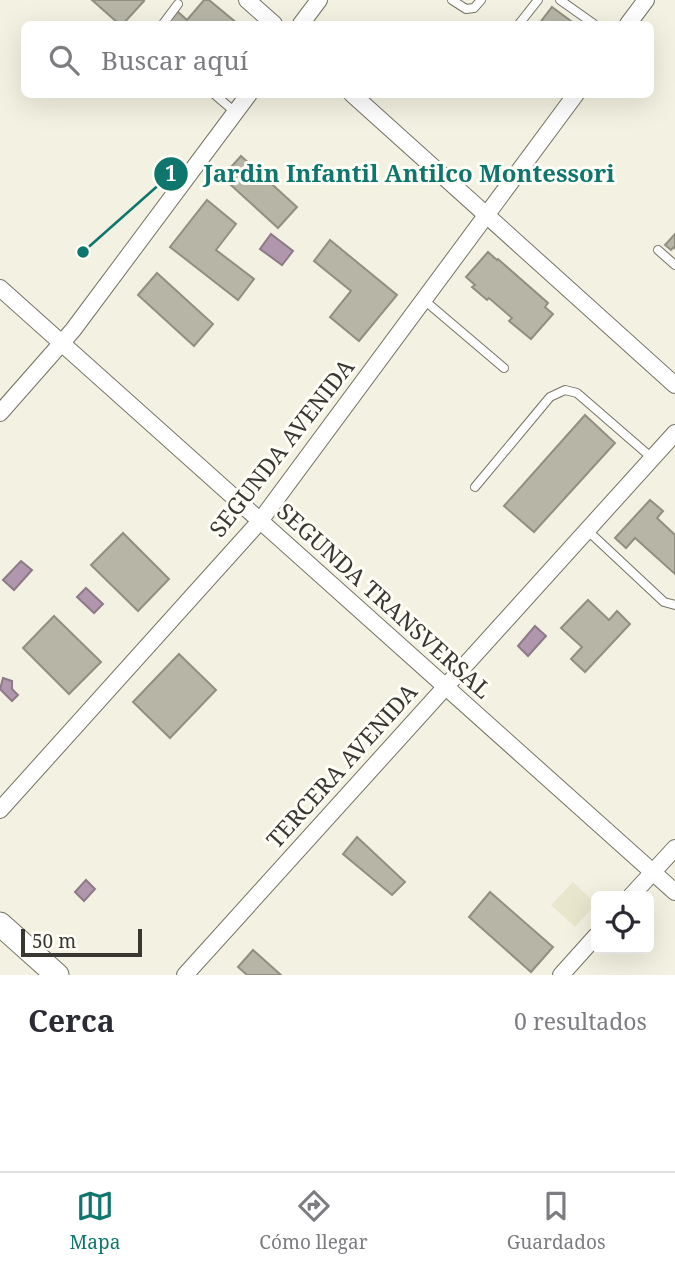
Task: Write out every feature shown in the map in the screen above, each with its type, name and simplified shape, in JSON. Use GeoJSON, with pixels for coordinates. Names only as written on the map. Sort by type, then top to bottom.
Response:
{"type":"FeatureCollection","features":[{"type":"Feature","properties":{"kind":"street"},"geometry":{"type":"LineString","coordinates":[[247,0],[271,21]]}},
{"type":"Feature","properties":{"kind":"street"},"geometry":{"type":"LineString","coordinates":[[303,21],[319,0]]}},
{"type":"Feature","properties":{"kind":"street"},"geometry":{"type":"LineString","coordinates":[[630,21],[646,0]]}},
{"type":"Feature","properties":{"kind":"street"},"geometry":{"type":"LineString","coordinates":[[0,413],[62,344],[246,98]]}},
{"type":"Feature","properties":{"kind":"street"},"geometry":{"type":"LineString","coordinates":[[356,98],[675,385]]}},
{"type":"Feature","properties":{"kind":"street","name":"SEGUNDA AVENIDA"},"geometry":{"type":"LineString","coordinates":[[0,810],[260,521],[573,98]]}},
{"type":"Feature","properties":{"kind":"street","name":"SEGUNDA TRANSVERSAL"},"geometry":{"type":"LineString","coordinates":[[0,288],[675,891]]}},
{"type":"Feature","properties":{"kind":"street","name":"TERCERA AVENIDA"},"geometry":{"type":"LineString","coordinates":[[185,975],[675,433]]}},
{"type":"Feature","properties":{"kind":"street"},"geometry":{"type":"LineString","coordinates":[[636,891],[675,848]]}},
{"type":"Feature","properties":{"kind":"street"},"geometry":{"type":"LineString","coordinates":[[0,924],[57,975]]}},
{"type":"Feature","properties":{"kind":"street"},"geometry":{"type":"LineString","coordinates":[[561,975],[591,942]]}},
{"type":"Feature","properties":{"kind":"lane"},"geometry":{"type":"LineString","coordinates":[[452,0],[466,9],[474,8],[481,0]]}},
{"type":"Feature","properties":{"kind":"lane"},"geometry":{"type":"LineString","coordinates":[[521,21],[538,0]]}},
{"type":"Feature","properties":{"kind":"lane"},"geometry":{"type":"LineString","coordinates":[[560,0],[590,21]]}},
{"type":"Feature","properties":{"kind":"lane"},"geometry":{"type":"LineString","coordinates":[[165,21],[178,4]]}},
{"type":"Feature","properties":{"kind":"lane"},"geometry":{"type":"LineString","coordinates":[[219,98],[236,112]]}},
{"type":"Feature","properties":{"kind":"lane"},"geometry":{"type":"LineString","coordinates":[[658,250],[675,265]]}},
{"type":"Feature","properties":{"kind":"lane"},"geometry":{"type":"LineString","coordinates":[[424,300],[505,368]]}},
{"type":"Feature","properties":{"kind":"lane"},"geometry":{"type":"LineString","coordinates":[[474,487],[550,397],[565,390],[577,393],[652,458]]}},
{"type":"Feature","properties":{"kind":"lane"},"geometry":{"type":"LineString","coordinates":[[587,530],[664,602],[675,605]]}},
{"type":"Feature","properties":{"kind":"shaded area"},"geometry":{"type":"Polygon","coordinates":[[[271,234],[293,251],[282,265],[260,249],[271,234]]]}},
{"type":"Feature","properties":{"kind":"shaded area"},"geometry":{"type":"Polygon","coordinates":[[[21,561],[32,570],[14,590],[3,580],[21,561]]]}},
{"type":"Feature","properties":{"kind":"shaded area"},"geometry":{"type":"Polygon","coordinates":[[[86,588],[103,604],[94,613],[77,597],[86,588]]]}},
{"type":"Feature","properties":{"kind":"shaded area"},"geometry":{"type":"Polygon","coordinates":[[[535,626],[546,636],[528,656],[518,646],[535,626]]]}},
{"type":"Feature","properties":{"kind":"shaded area"},"geometry":{"type":"Polygon","coordinates":[[[3,678],[12,681],[12,689],[18,695],[12,701],[0,689],[3,678]]]}},
{"type":"Feature","properties":{"kind":"shaded area"},"geometry":{"type":"Polygon","coordinates":[[[86,880],[95,889],[84,901],[75,892],[86,880]]]}},
{"type":"Feature","properties":{"kind":"shaded area"},"geometry":{"type":"Polygon","coordinates":[[[573,882],[591,899],[591,909],[575,927],[551,905],[573,882]]]}},
{"type":"Feature","properties":{"kind":"building"},"geometry":{"type":"Polygon","coordinates":[[[92,0],[144,1],[126,21],[116,21],[92,0]]]}},
{"type":"Feature","properties":{"kind":"building"},"geometry":{"type":"Polygon","coordinates":[[[204,0],[209,0],[234,21],[169,21],[177,11],[187,20],[204,0]]]}},
{"type":"Feature","properties":{"kind":"building"},"geometry":{"type":"Polygon","coordinates":[[[552,7],[571,21],[541,21],[552,7]]]}},
{"type":"Feature","properties":{"kind":"building"},"geometry":{"type":"Polygon","coordinates":[[[241,156],[297,207],[278,228],[222,177],[241,156]]]}},
{"type":"Feature","properties":{"kind":"building"},"geometry":{"type":"Polygon","coordinates":[[[207,200],[236,224],[216,250],[254,279],[238,300],[170,247],[207,200]]]}},
{"type":"Feature","properties":{"kind":"building"},"geometry":{"type":"Polygon","coordinates":[[[675,234],[675,249],[674,247],[671,250],[665,245],[675,234]]]}},
{"type":"Feature","properties":{"kind":"building"},"geometry":{"type":"Polygon","coordinates":[[[330,240],[397,295],[359,341],[330,317],[351,291],[314,261],[330,240]]]}},
{"type":"Feature","properties":{"kind":"building"},"geometry":{"type":"Polygon","coordinates":[[[488,252],[548,303],[545,307],[553,314],[531,339],[509,321],[512,318],[472,287],[475,285],[466,277],[488,252]]]}},
{"type":"Feature","properties":{"kind":"building"},"geometry":{"type":"Polygon","coordinates":[[[157,273],[213,324],[194,346],[138,295],[157,273]]]}},
{"type":"Feature","properties":{"kind":"building"},"geometry":{"type":"Polygon","coordinates":[[[585,415],[615,443],[534,532],[504,506],[585,415]]]}},
{"type":"Feature","properties":{"kind":"building"},"geometry":{"type":"Polygon","coordinates":[[[650,500],[663,511],[657,518],[675,535],[675,574],[635,538],[626,548],[615,538],[650,500]]]}},
{"type":"Feature","properties":{"kind":"building"},"geometry":{"type":"Polygon","coordinates":[[[123,533],[169,579],[138,611],[91,565],[123,533]]]}},
{"type":"Feature","properties":{"kind":"building"},"geometry":{"type":"Polygon","coordinates":[[[588,600],[609,620],[617,611],[630,624],[585,672],[571,659],[582,647],[561,628],[588,600]]]}},
{"type":"Feature","properties":{"kind":"building"},"geometry":{"type":"Polygon","coordinates":[[[54,616],[101,662],[69,694],[23,648],[54,616]]]}},
{"type":"Feature","properties":{"kind":"building"},"geometry":{"type":"Polygon","coordinates":[[[179,654],[216,690],[170,738],[133,702],[179,654]]]}},
{"type":"Feature","properties":{"kind":"building"},"geometry":{"type":"Polygon","coordinates":[[[357,837],[405,882],[392,895],[343,854],[357,837]]]}},
{"type":"Feature","properties":{"kind":"building"},"geometry":{"type":"Polygon","coordinates":[[[490,892],[553,947],[531,972],[469,917],[490,892]]]}},
{"type":"Feature","properties":{"kind":"building"},"geometry":{"type":"Polygon","coordinates":[[[253,950],[281,975],[247,975],[238,967],[253,950]]]}},
{"type":"Feature","properties":{"kind":"place","name":"Jardin Infantil Antilco Montessori"},"geometry":{"type":"Point","coordinates":[83,252]}}]}
